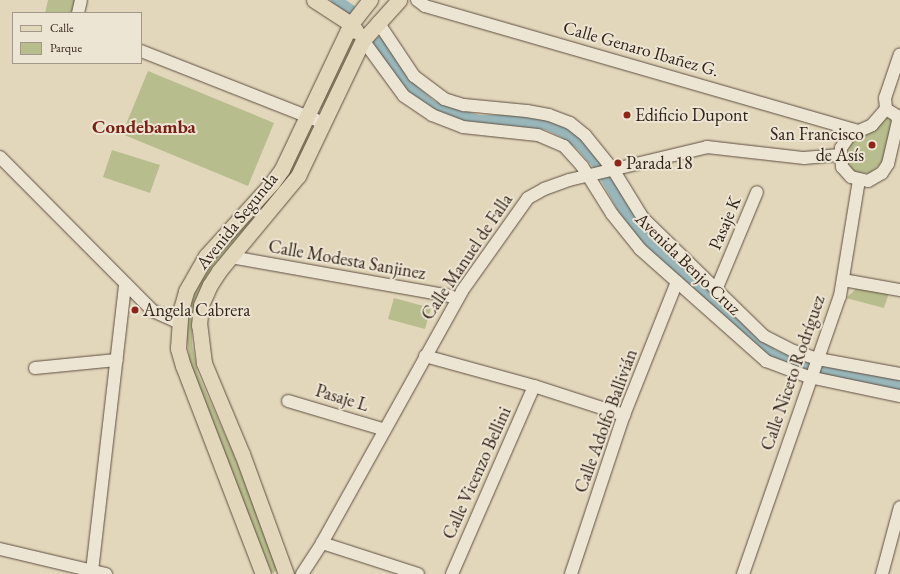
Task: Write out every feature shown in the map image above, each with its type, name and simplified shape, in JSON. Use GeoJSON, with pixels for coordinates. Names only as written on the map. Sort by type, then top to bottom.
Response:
{"type":"FeatureCollection","features":[{"type":"Feature","properties":{"kind":"main road","name":"Avenida Benjo Cruz"},"geometry":{"type":"LineString","coordinates":[[314,0],[351,24],[363,40]]}},
{"type":"Feature","properties":{"kind":"main road","name":"Avenida Segunda"},"geometry":{"type":"LineString","coordinates":[[286,574],[242,454],[204,363],[200,344],[201,305],[210,285],[231,257],[288,190],[324,123],[363,40],[399,0]]}},
{"type":"Feature","properties":{"kind":"main road","name":"Avenida Benjo Cruz"},"geometry":{"type":"LineString","coordinates":[[363,2],[378,22]]}},
{"type":"Feature","properties":{"kind":"main road","name":"Avenida Segunda"},"geometry":{"type":"LineString","coordinates":[[263,574],[183,366],[178,348],[178,322],[186,291],[203,261],[272,183],[363,2]]}},
{"type":"Feature","properties":{"kind":"street"},"geometry":{"type":"LineString","coordinates":[[78,12],[81,0]]}},
{"type":"Feature","properties":{"kind":"street","name":"Calle Genaro Ibañez G."},"geometry":{"type":"LineString","coordinates":[[417,0],[425,6],[857,130]]}},
{"type":"Feature","properties":{"kind":"street","name":"Avenida Benjo Cruz"},"geometry":{"type":"LineString","coordinates":[[378,22],[414,76],[444,98],[464,105],[527,111],[570,123],[585,135],[602,174],[623,230],[677,282],[766,361],[810,377],[900,396]]}},
{"type":"Feature","properties":{"kind":"street","name":"Avenida Benjo Cruz"},"geometry":{"type":"LineString","coordinates":[[363,40],[404,96],[418,108],[463,127],[516,131],[551,139],[602,174],[643,218],[764,336],[793,351],[817,360],[900,374]]}},
{"type":"Feature","properties":{"kind":"street"},"geometry":{"type":"LineString","coordinates":[[142,51],[324,123]]}},
{"type":"Feature","properties":{"kind":"street"},"geometry":{"type":"LineString","coordinates":[[886,109],[892,111],[899,119],[897,150],[882,173],[868,180],[860,180],[851,177],[842,167],[840,155],[846,141],[857,130],[872,125],[886,109],[885,98],[900,54]]}},
{"type":"Feature","properties":{"kind":"street","name":"Calle Manuel de Falla"},"geometry":{"type":"LineString","coordinates":[[302,574],[322,543],[457,300],[507,225],[528,198],[544,189],[569,180],[602,174],[707,147],[804,158],[840,155]]}},
{"type":"Feature","properties":{"kind":"street"},"geometry":{"type":"LineString","coordinates":[[0,157],[153,311],[178,322]]}},
{"type":"Feature","properties":{"kind":"street","name":"Calle Niceto Rodríguez"},"geometry":{"type":"LineString","coordinates":[[743,574],[843,280],[860,180]]}},
{"type":"Feature","properties":{"kind":"street","name":"Pasaje K"},"geometry":{"type":"LineString","coordinates":[[716,290],[757,192]]}},
{"type":"Feature","properties":{"kind":"street","name":"Calle Modesta Sanjinez"},"geometry":{"type":"LineString","coordinates":[[231,257],[450,296],[457,300]]}},
{"type":"Feature","properties":{"kind":"street"},"geometry":{"type":"LineString","coordinates":[[843,280],[900,290]]}},
{"type":"Feature","properties":{"kind":"street","name":"Calle Adolfo Ballivián"},"geometry":{"type":"LineString","coordinates":[[571,574],[624,416],[677,282]]}},
{"type":"Feature","properties":{"kind":"street"},"geometry":{"type":"LineString","coordinates":[[92,571],[125,284]]}},
{"type":"Feature","properties":{"kind":"street"},"geometry":{"type":"LineString","coordinates":[[425,356],[534,386],[624,416]]}},
{"type":"Feature","properties":{"kind":"street"},"geometry":{"type":"LineString","coordinates":[[35,368],[117,360]]}},
{"type":"Feature","properties":{"kind":"street","name":"Calle Vicenzo Bellini"},"geometry":{"type":"LineString","coordinates":[[452,574],[534,386]]}},
{"type":"Feature","properties":{"kind":"street","name":"Pasaje L"},"geometry":{"type":"LineString","coordinates":[[288,401],[385,430]]}},
{"type":"Feature","properties":{"kind":"street"},"geometry":{"type":"LineString","coordinates":[[882,574],[900,507]]}},
{"type":"Feature","properties":{"kind":"street"},"geometry":{"type":"LineString","coordinates":[[322,543],[418,574]]}},
{"type":"Feature","properties":{"kind":"street"},"geometry":{"type":"LineString","coordinates":[[0,549],[106,574]]}},
{"type":"Feature","properties":{"kind":"green space"},"geometry":{"type":"Polygon","coordinates":[[[48,0],[78,0],[73,12],[45,12],[48,0]]]}},
{"type":"Feature","properties":{"kind":"green space"},"geometry":{"type":"Polygon","coordinates":[[[352,38],[356,41],[322,109],[318,107],[352,38]]]}},
{"type":"Feature","properties":{"kind":"green space"},"geometry":{"type":"Polygon","coordinates":[[[148,71],[274,123],[248,186],[122,134],[148,71]]]}},
{"type":"Feature","properties":{"kind":"green space"},"geometry":{"type":"Polygon","coordinates":[[[885,118],[890,118],[893,122],[882,163],[870,173],[857,173],[852,170],[848,161],[850,144],[885,118]]]}},
{"type":"Feature","properties":{"kind":"green space"},"geometry":{"type":"Polygon","coordinates":[[[309,125],[314,128],[289,180],[207,276],[200,290],[192,323],[192,344],[198,374],[235,457],[278,569],[273,573],[271,572],[191,370],[186,332],[191,302],[202,273],[309,125]]]}},
{"type":"Feature","properties":{"kind":"green space"},"geometry":{"type":"Polygon","coordinates":[[[112,150],[160,165],[150,193],[103,177],[112,150]]]}},
{"type":"Feature","properties":{"kind":"green space"},"geometry":{"type":"Polygon","coordinates":[[[856,289],[889,293],[884,308],[846,298],[856,289]]]}},
{"type":"Feature","properties":{"kind":"green space"},"geometry":{"type":"Polygon","coordinates":[[[394,298],[431,308],[425,329],[388,319],[394,298]]]}},
{"type":"Feature","properties":{"kind":"waterway"},"geometry":{"type":"LineString","coordinates":[[336,0],[350,9]]}},
{"type":"Feature","properties":{"kind":"waterway"},"geometry":{"type":"LineString","coordinates":[[378,42],[411,88],[432,106],[478,120],[514,120],[547,124],[564,132],[580,144],[599,166],[622,207],[647,241],[772,354],[800,366],[900,385]]}},
{"type":"Feature","properties":{"kind":"place","name":"Edificio Dupont"},"geometry":{"type":"Point","coordinates":[627,115]}},
{"type":"Feature","properties":{"kind":"place","name":"San Francisco de Asís"},"geometry":{"type":"Point","coordinates":[872,145]}},
{"type":"Feature","properties":{"kind":"place","name":"Parada 18"},"geometry":{"type":"Point","coordinates":[618,163]}},
{"type":"Feature","properties":{"kind":"place","name":"Angela Cabrera"},"geometry":{"type":"Point","coordinates":[135,310]}},
{"type":"Feature","properties":{"kind":"district","name":"Condebamba"},"geometry":{"type":"Point","coordinates":[144,127]}}]}
